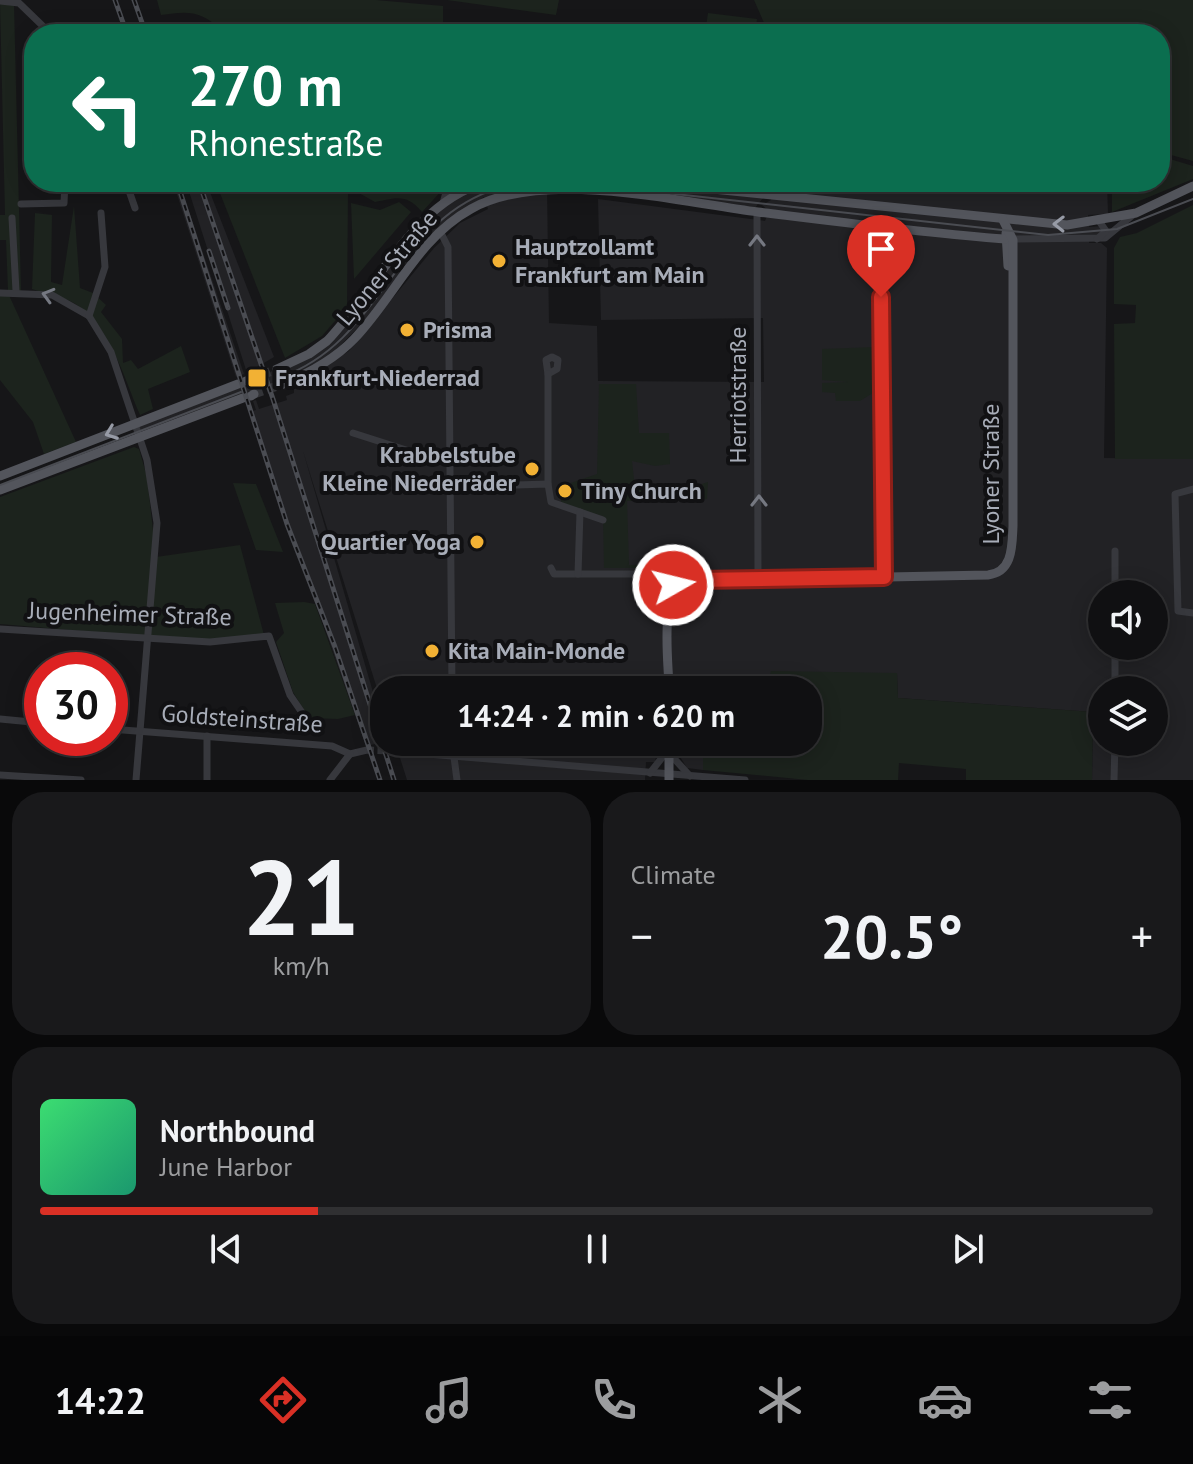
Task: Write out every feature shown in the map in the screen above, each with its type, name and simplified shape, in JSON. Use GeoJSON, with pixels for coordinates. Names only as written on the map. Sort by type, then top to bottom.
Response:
{"type":"FeatureCollection","features":[{"type":"Feature","properties":{"kind":"main road"},"geometry":{"type":"LineString","coordinates":[[741,192],[964,216],[1006,224],[1067,225],[1136,213],[1193,186]]}},
{"type":"Feature","properties":{"kind":"main road","name":"Lyoner Straße"},"geometry":{"type":"LineString","coordinates":[[277,369],[309,354],[327,341],[397,254],[443,205],[466,192]]}},
{"type":"Feature","properties":{"kind":"main road","name":"Lyoner Straße"},"geometry":{"type":"LineString","coordinates":[[283,384],[316,368],[351,342],[440,231],[473,207],[524,192]]}},
{"type":"Feature","properties":{"kind":"main road","name":"Lyoner Straße"},"geometry":{"type":"LineString","coordinates":[[601,192],[1009,240]]}},
{"type":"Feature","properties":{"kind":"main road"},"geometry":{"type":"LineString","coordinates":[[761,212],[760,205],[770,195]]}},
{"type":"Feature","properties":{"kind":"main road"},"geometry":{"type":"LineString","coordinates":[[956,234],[974,228],[974,223],[964,216]]}},
{"type":"Feature","properties":{"kind":"main road","name":"Lyoner Straße"},"geometry":{"type":"LineString","coordinates":[[675,588],[686,581],[995,574],[1010,557],[1010,278],[1006,224]]}},
{"type":"Feature","properties":{"kind":"main road"},"geometry":{"type":"LineString","coordinates":[[397,254],[395,265],[407,270]]}},
{"type":"Feature","properties":{"kind":"main road"},"geometry":{"type":"LineString","coordinates":[[0,476],[245,381]]}},
{"type":"Feature","properties":{"kind":"main road"},"geometry":{"type":"LineString","coordinates":[[0,490],[249,396]]}},
{"type":"Feature","properties":{"kind":"main road"},"geometry":{"type":"LineString","coordinates":[[669,676],[669,603],[675,588]]}},
{"type":"Feature","properties":{"kind":"main road"},"geometry":{"type":"LineString","coordinates":[[669,756],[669,778]]}},
{"type":"Feature","properties":{"kind":"street"},"geometry":{"type":"LineString","coordinates":[[0,1],[19,3],[39,24]]}},
{"type":"Feature","properties":{"kind":"street"},"geometry":{"type":"LineString","coordinates":[[21,204],[64,203],[65,192]]}},
{"type":"Feature","properties":{"kind":"street"},"geometry":{"type":"LineString","coordinates":[[129,192],[135,208]]}},
{"type":"Feature","properties":{"kind":"street"},"geometry":{"type":"LineString","coordinates":[[443,205],[446,192]]}},
{"type":"Feature","properties":{"kind":"street","name":"Herriotstraße"},"geometry":{"type":"LineString","coordinates":[[758,579],[761,212]]}},
{"type":"Feature","properties":{"kind":"street"},"geometry":{"type":"LineString","coordinates":[[89,316],[105,267],[101,213]]}},
{"type":"Feature","properties":{"kind":"street"},"geometry":{"type":"LineString","coordinates":[[1009,240],[1095,240],[1107,237],[1136,213]]}},
{"type":"Feature","properties":{"kind":"street"},"geometry":{"type":"LineString","coordinates":[[12,218],[16,291]]}},
{"type":"Feature","properties":{"kind":"street"},"geometry":{"type":"LineString","coordinates":[[1095,240],[1106,231],[1099,221]]}},
{"type":"Feature","properties":{"kind":"street"},"geometry":{"type":"LineString","coordinates":[[882,225],[884,577]]}},
{"type":"Feature","properties":{"kind":"street"},"geometry":{"type":"LineString","coordinates":[[440,231],[448,247],[452,676]]}},
{"type":"Feature","properties":{"kind":"street"},"geometry":{"type":"LineString","coordinates":[[0,293],[16,291],[52,295],[89,316],[111,352],[152,480],[157,523],[136,780]]}},
{"type":"Feature","properties":{"kind":"street"},"geometry":{"type":"LineString","coordinates":[[548,374],[548,484],[551,502],[603,520]]}},
{"type":"Feature","properties":{"kind":"street"},"geometry":{"type":"LineString","coordinates":[[353,433],[450,464]]}},
{"type":"Feature","properties":{"kind":"street"},"geometry":{"type":"LineString","coordinates":[[450,487],[548,484]]}},
{"type":"Feature","properties":{"kind":"street"},"geometry":{"type":"LineString","coordinates":[[1193,489],[1175,494],[1178,611],[1193,613]]}},
{"type":"Feature","properties":{"kind":"street"},"geometry":{"type":"LineString","coordinates":[[578,574],[580,512]]}},
{"type":"Feature","properties":{"kind":"street"},"geometry":{"type":"LineString","coordinates":[[1115,551],[1115,580]]}},
{"type":"Feature","properties":{"kind":"street"},"geometry":{"type":"LineString","coordinates":[[551,568],[554,574],[659,574],[675,588]]}},
{"type":"Feature","properties":{"kind":"street","name":"Jugenheimer Straße"},"geometry":{"type":"LineString","coordinates":[[0,629],[210,642],[269,636],[290,695],[303,714]]}},
{"type":"Feature","properties":{"kind":"street"},"geometry":{"type":"LineString","coordinates":[[0,719],[24,721]]}},
{"type":"Feature","properties":{"kind":"street","name":"Goldsteinstraße"},"geometry":{"type":"LineString","coordinates":[[128,730],[332,746],[350,754],[367,750]]}},
{"type":"Feature","properties":{"kind":"street"},"geometry":{"type":"LineString","coordinates":[[207,736],[207,780]]}},
{"type":"Feature","properties":{"kind":"street"},"geometry":{"type":"LineString","coordinates":[[330,780],[350,754]]}},
{"type":"Feature","properties":{"kind":"street"},"geometry":{"type":"LineString","coordinates":[[444,756],[669,778],[745,780]]}},
{"type":"Feature","properties":{"kind":"street"},"geometry":{"type":"LineString","coordinates":[[650,775],[663,756]]}},
{"type":"Feature","properties":{"kind":"street"},"geometry":{"type":"LineString","coordinates":[[675,756],[689,779]]}},
{"type":"Feature","properties":{"kind":"street"},"geometry":{"type":"LineString","coordinates":[[1114,780],[1115,756]]}},
{"type":"Feature","properties":{"kind":"street"},"geometry":{"type":"LineString","coordinates":[[454,757],[457,780]]}},
{"type":"Feature","properties":{"kind":"street"},"geometry":{"type":"LineString","coordinates":[[0,775],[81,780]]}},
{"type":"Feature","properties":{"kind":"shaded area"},"geometry":{"type":"Polygon","coordinates":[[[157,0],[376,0],[443,6],[443,24],[213,24],[200,15],[161,15],[157,0]]]}},
{"type":"Feature","properties":{"kind":"shaded area"},"geometry":{"type":"Polygon","coordinates":[[[447,0],[559,0],[556,15],[447,0]]]}},
{"type":"Feature","properties":{"kind":"shaded area"},"geometry":{"type":"Polygon","coordinates":[[[754,0],[1193,0],[1193,161],[1170,155],[1170,24],[765,24],[754,0]]]}},
{"type":"Feature","properties":{"kind":"shaded area"},"geometry":{"type":"Polygon","coordinates":[[[0,3],[14,4],[21,291],[8,293],[76,442],[44,454],[33,422],[0,380],[0,293],[8,291],[6,240],[0,240],[0,215],[5,215],[0,3]]]}},
{"type":"Feature","properties":{"kind":"shaded area"},"geometry":{"type":"Polygon","coordinates":[[[708,13],[757,19],[756,24],[706,24],[708,13]]]}},
{"type":"Feature","properties":{"kind":"shaded area"},"geometry":{"type":"Polygon","coordinates":[[[1170,159],[1193,166],[1193,179],[1170,188],[1170,159]]]}},
{"type":"Feature","properties":{"kind":"shaded area"},"geometry":{"type":"Polygon","coordinates":[[[176,192],[182,192],[244,374],[236,377],[176,192]]]}},
{"type":"Feature","properties":{"kind":"shaded area"},"geometry":{"type":"Polygon","coordinates":[[[189,192],[210,192],[274,357],[247,373],[189,192]]]}},
{"type":"Feature","properties":{"kind":"shaded area"},"geometry":{"type":"Polygon","coordinates":[[[220,192],[348,193],[347,307],[322,336],[285,358],[220,192]]]}},
{"type":"Feature","properties":{"kind":"shaded area"},"geometry":{"type":"Polygon","coordinates":[[[357,192],[440,192],[422,212],[406,199],[375,202],[357,192]]]}},
{"type":"Feature","properties":{"kind":"shaded area"},"geometry":{"type":"Polygon","coordinates":[[[466,192],[547,192],[549,323],[597,326],[598,381],[764,382],[763,318],[601,320],[598,199],[765,221],[769,211],[762,205],[771,200],[772,192],[1107,192],[1108,214],[1088,215],[1089,227],[1102,226],[1101,235],[1089,236],[1089,243],[1101,243],[1107,248],[1104,458],[1193,459],[1193,780],[1092,780],[1092,756],[1168,756],[1168,676],[1088,676],[1088,712],[898,698],[897,674],[822,678],[373,676],[303,451],[370,682],[370,745],[366,746],[249,412],[256,410],[253,401],[256,400],[259,409],[287,400],[286,396],[294,393],[294,385],[349,351],[434,248],[460,223],[488,209],[484,197],[451,218],[402,267],[398,259],[438,212],[466,192]]]}},
{"type":"Feature","properties":{"kind":"shaded area"},"geometry":{"type":"Polygon","coordinates":[[[594,192],[710,192],[763,198],[754,209],[594,192]]]}},
{"type":"Feature","properties":{"kind":"shaded area"},"geometry":{"type":"Polygon","coordinates":[[[1112,192],[1161,192],[1112,212],[1112,192]]]}},
{"type":"Feature","properties":{"kind":"shaded area"},"geometry":{"type":"Polygon","coordinates":[[[399,202],[411,212],[354,279],[351,203],[380,210],[399,202]]]}},
{"type":"Feature","properties":{"kind":"shaded area"},"geometry":{"type":"Polygon","coordinates":[[[1193,205],[1193,459],[1115,459],[1114,324],[1135,323],[1136,305],[1114,304],[1114,248],[1120,237],[1137,233],[1193,205]]]}},
{"type":"Feature","properties":{"kind":"shaded area"},"geometry":{"type":"Polygon","coordinates":[[[74,206],[80,288],[93,293],[106,305],[101,312],[122,339],[123,363],[131,360],[138,369],[181,346],[190,372],[148,389],[153,409],[140,415],[113,350],[94,320],[68,300],[32,289],[35,213],[52,215],[51,282],[62,285],[74,206]]]}},
{"type":"Feature","properties":{"kind":"shaded area"},"geometry":{"type":"Polygon","coordinates":[[[394,261],[393,268],[401,273],[372,313],[332,354],[291,377],[141,434],[138,426],[316,353],[394,261]]]}},
{"type":"Feature","properties":{"kind":"shaded area"},"geometry":{"type":"Polygon","coordinates":[[[876,347],[876,391],[860,401],[836,401],[835,393],[822,392],[822,383],[848,382],[822,380],[822,349],[876,347]]]}},
{"type":"Feature","properties":{"kind":"shaded area"},"geometry":{"type":"Polygon","coordinates":[[[599,384],[636,384],[639,433],[669,433],[670,464],[655,466],[632,461],[635,488],[689,488],[708,482],[707,499],[627,501],[629,565],[694,564],[694,573],[683,575],[679,568],[604,568],[603,516],[562,507],[559,487],[597,474],[599,384]]]}},
{"type":"Feature","properties":{"kind":"shaded area"},"geometry":{"type":"Polygon","coordinates":[[[134,447],[139,449],[147,477],[156,557],[240,545],[264,635],[210,642],[0,624],[0,497],[134,447]]]}},
{"type":"Feature","properties":{"kind":"shaded area"},"geometry":{"type":"Polygon","coordinates":[[[233,483],[256,484],[283,552],[256,550],[233,483]]]}},
{"type":"Feature","properties":{"kind":"shaded area"},"geometry":{"type":"Polygon","coordinates":[[[275,603],[315,604],[355,715],[338,719],[309,718],[293,692],[276,642],[284,633],[275,603]]]}},
{"type":"Feature","properties":{"kind":"shaded area"},"geometry":{"type":"Polygon","coordinates":[[[771,671],[897,673],[898,698],[1088,712],[1088,756],[1092,756],[1092,780],[966,780],[966,769],[899,763],[898,780],[808,780],[703,770],[703,756],[822,756],[822,676],[770,676],[771,671]]]}},
{"type":"Feature","properties":{"kind":"shaded area"},"geometry":{"type":"Polygon","coordinates":[[[399,756],[656,756],[655,762],[646,762],[645,780],[407,780],[399,756]]]}},
{"type":"Feature","properties":{"kind":"shaded area"},"geometry":{"type":"Polygon","coordinates":[[[680,756],[703,756],[703,770],[687,768],[680,756]]]}},
{"type":"Feature","properties":{"kind":"tunnel"},"geometry":{"type":"LineString","coordinates":[[249,380],[277,369]]}},
{"type":"Feature","properties":{"kind":"tunnel"},"geometry":{"type":"LineString","coordinates":[[254,394],[283,384]]}},
{"type":"Feature","properties":{"kind":"tram line"},"geometry":{"type":"LineString","coordinates":[[281,377],[318,358],[348,332],[420,241],[448,214],[490,192]]}},
{"type":"Feature","properties":{"kind":"tram line"},"geometry":{"type":"LineString","coordinates":[[657,192],[1048,235],[1117,229],[1193,199]]}},
{"type":"Feature","properties":{"kind":"tram line"},"geometry":{"type":"LineString","coordinates":[[0,485],[241,392]]}},
{"type":"Feature","properties":{"kind":"railway"},"geometry":{"type":"LineString","coordinates":[[115,0],[123,24]]}},
{"type":"Feature","properties":{"kind":"railway"},"geometry":{"type":"LineString","coordinates":[[134,0],[142,24]]}},
{"type":"Feature","properties":{"kind":"railway"},"geometry":{"type":"LineString","coordinates":[[180,192],[287,524],[335,647],[380,780]]}},
{"type":"Feature","properties":{"kind":"railway"},"geometry":{"type":"LineString","coordinates":[[202,192],[273,399],[394,780]]}},
{"type":"Feature","properties":{"kind":"railway"},"geometry":{"type":"LineString","coordinates":[[209,251],[228,308]]}},
{"type":"Feature","properties":{"kind":"place","name":"Hauptzollamt Frankfurt am Main"},"geometry":{"type":"Point","coordinates":[499,261]}},
{"type":"Feature","properties":{"kind":"place","name":"Prisma"},"geometry":{"type":"Point","coordinates":[407,330]}},
{"type":"Feature","properties":{"kind":"place","name":"Frankfurt-Niederrad"},"geometry":{"type":"Point","coordinates":[257,378]}},
{"type":"Feature","properties":{"kind":"place","name":"Krabbelstube Kleine Niederräder"},"geometry":{"type":"Point","coordinates":[532,469]}},
{"type":"Feature","properties":{"kind":"place","name":"Tiny Church"},"geometry":{"type":"Point","coordinates":[565,491]}},
{"type":"Feature","properties":{"kind":"place","name":"Quartier Yoga"},"geometry":{"type":"Point","coordinates":[477,542]}},
{"type":"Feature","properties":{"kind":"place","name":"Kita Main-Monde"},"geometry":{"type":"Point","coordinates":[432,651]}},
{"type":"Feature","properties":{"kind":"route"},"geometry":{"type":"LineString","coordinates":[[673,585],[675,588],[694,580],[884,577],[881,297]]}}]}
